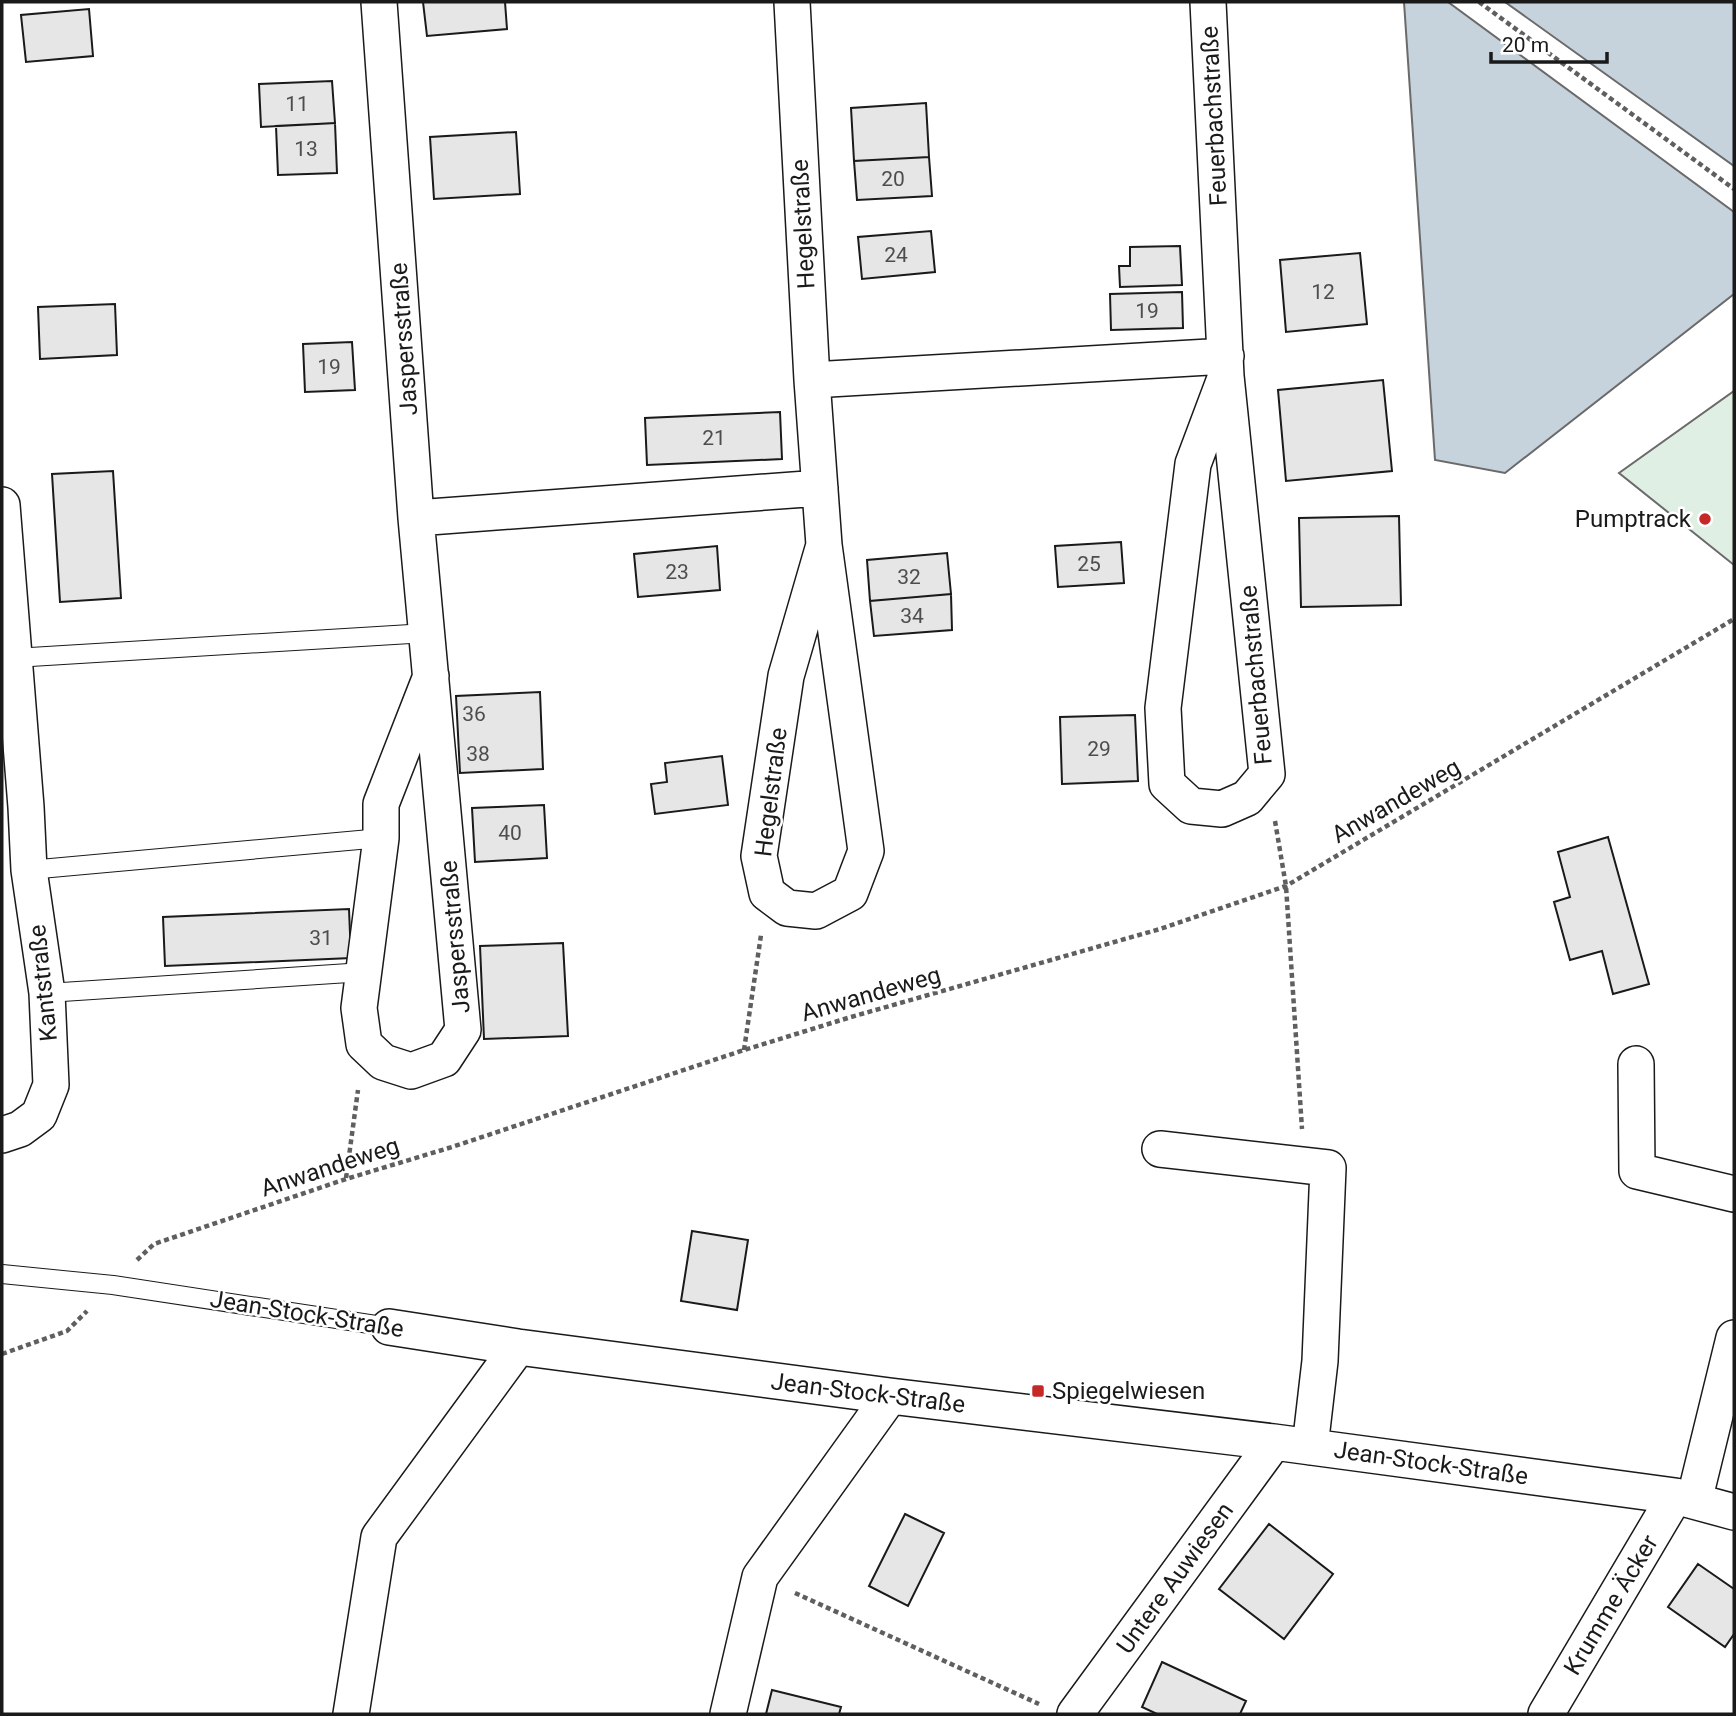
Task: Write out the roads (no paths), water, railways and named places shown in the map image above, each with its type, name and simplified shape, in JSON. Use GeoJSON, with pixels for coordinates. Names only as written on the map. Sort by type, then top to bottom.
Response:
{"type":"FeatureCollection","features":[{"type":"Feature","properties":{"kind":"street","name":"Jaspersstraße"},"geometry":{"type":"LineString","coordinates":[[379,2],[416,518],[431,676],[463,1030],[444,1059],[411,1071],[383,1062],[364,1044],[359,1008],[381,838],[381,804],[431,676]]}},
{"type":"Feature","properties":{"kind":"street","name":"Hegelstraße"},"geometry":{"type":"LineString","coordinates":[[792,2],[812,380],[824,545],[866,851],[850,892],[816,911],[787,908],[768,893],[759,856],[786,676],[824,545]]}},
{"type":"Feature","properties":{"kind":"street","name":"Feuerbachstraße"},"geometry":{"type":"LineString","coordinates":[[1208,2],[1226,366],[1268,774],[1247,798],[1222,809],[1191,806],[1167,784],[1163,708],[1193,464],[1226,366]]}},
{"type":"Feature","properties":{"kind":"street"},"geometry":{"type":"LineString","coordinates":[[812,380],[1226,366]]}},
{"type":"Feature","properties":{"kind":"street"},"geometry":{"type":"LineString","coordinates":[[416,518],[820,488]]}},
{"type":"Feature","properties":{"kind":"street"},"geometry":{"type":"LineString","coordinates":[[2,505],[14,658],[15,861]]}},
{"type":"Feature","properties":{"kind":"street","name":"Kantstraße"},"geometry":{"type":"LineString","coordinates":[[2,1135],[20,1129],[39,1115],[51,1085],[47,993],[15,861]]}},
{"type":"Feature","properties":{"kind":"street"},"geometry":{"type":"LineString","coordinates":[[1636,1064],[1637,1171],[1734,1194]]}},
{"type":"Feature","properties":{"kind":"street"},"geometry":{"type":"LineString","coordinates":[[1160,1149],[1328,1168],[1320,1361],[1310,1447]]}},
{"type":"Feature","properties":{"kind":"street","name":"Jean-Stock-Straße"},"geometry":{"type":"LineString","coordinates":[[389,1327],[518,1347],[891,1396],[1274,1442],[1685,1499],[1734,1512]]}},
{"type":"Feature","properties":{"kind":"street","name":"Krumme Äcker"},"geometry":{"type":"LineString","coordinates":[[1546,1714],[1685,1499],[1734,1338]]}},
{"type":"Feature","properties":{"kind":"street"},"geometry":{"type":"LineString","coordinates":[[351,1714],[379,1536],[518,1347]]}},
{"type":"Feature","properties":{"kind":"street"},"geometry":{"type":"LineString","coordinates":[[728,1714],[760,1577],[891,1396]]}},
{"type":"Feature","properties":{"kind":"street","name":"Untere Auwiesen"},"geometry":{"type":"LineString","coordinates":[[1062,1711],[1274,1442]]}},
{"type":"Feature","properties":{"kind":"lane"},"geometry":{"type":"LineString","coordinates":[[14,658],[427,633]]}},
{"type":"Feature","properties":{"kind":"lane"},"geometry":{"type":"LineString","coordinates":[[15,861],[381,838]]}},
{"type":"Feature","properties":{"kind":"lane"},"geometry":{"type":"LineString","coordinates":[[47,993],[364,972]]}},
{"type":"Feature","properties":{"kind":"lane","name":"Jean-Stock-Straße"},"geometry":{"type":"LineString","coordinates":[[2,1274],[113,1285],[389,1327]]}},
{"type":"Feature","properties":{"kind":"place","name":"Pumptrack"},"geometry":{"type":"Point","coordinates":[1705,519]}},
{"type":"Feature","properties":{"kind":"place","name":"Spiegelwiesen"},"geometry":{"type":"Point","coordinates":[1038,1391]}}]}
